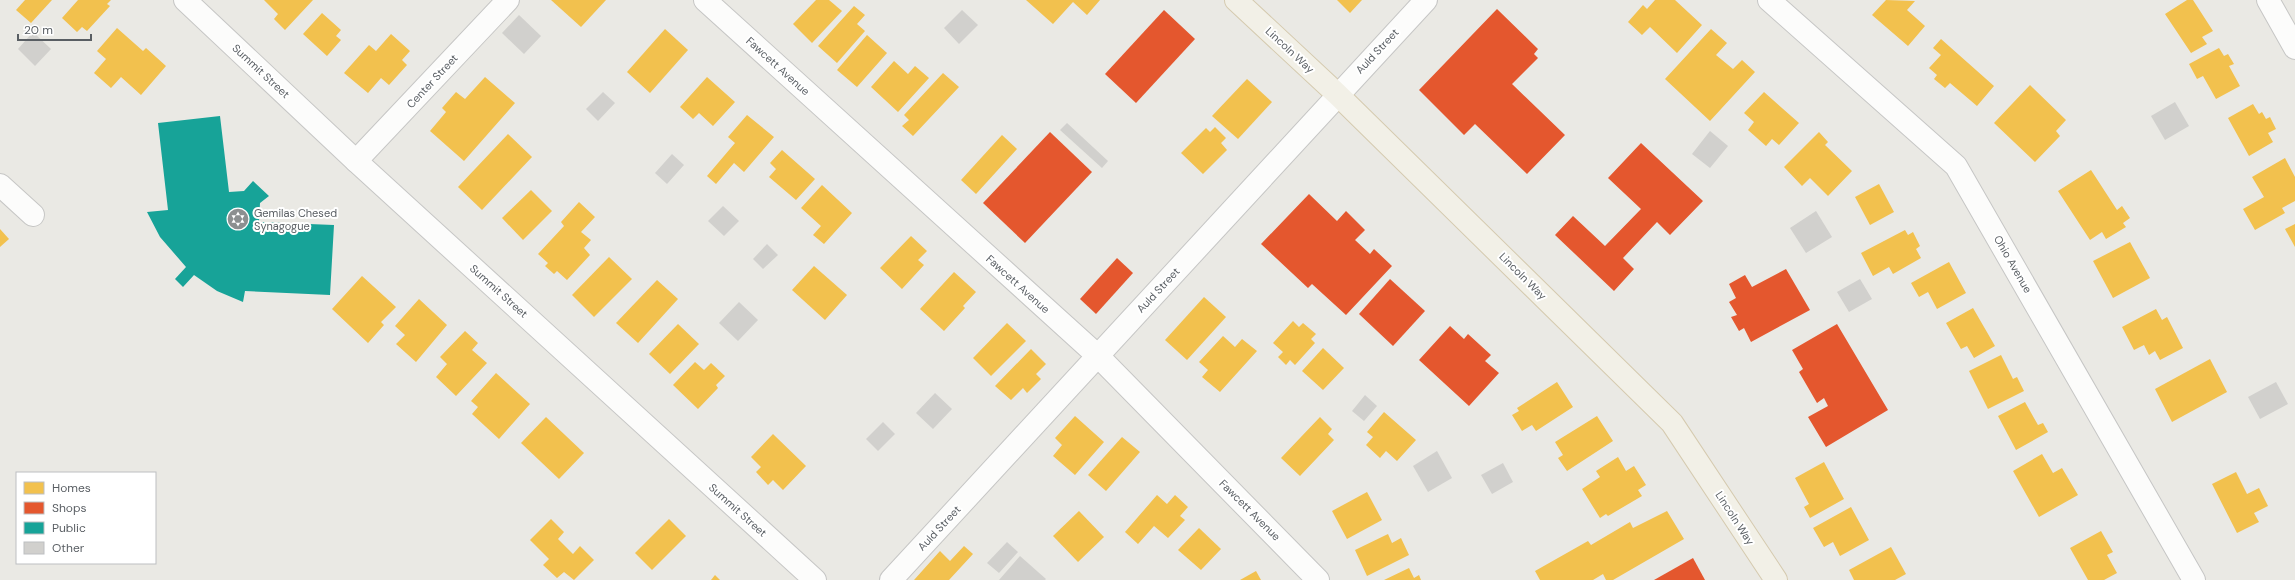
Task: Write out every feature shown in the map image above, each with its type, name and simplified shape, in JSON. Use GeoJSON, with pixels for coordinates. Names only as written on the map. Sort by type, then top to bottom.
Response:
{"type":"FeatureCollection","features":[{"type":"Feature","properties":{"kind":"main road","name":"Lincoln Way"},"geometry":{"type":"LineString","coordinates":[[1236,0],[1337,94],[1672,423],[1776,580]]}},
{"type":"Feature","properties":{"kind":"street","name":"Summit Street"},"geometry":{"type":"LineString","coordinates":[[185,0],[356,161],[815,580]]}},
{"type":"Feature","properties":{"kind":"street","name":"Center Street"},"geometry":{"type":"LineString","coordinates":[[356,161],[508,0]]}},
{"type":"Feature","properties":{"kind":"street","name":"Fawcett Avenue"},"geometry":{"type":"LineString","coordinates":[[706,0],[1098,356],[1318,580]]}},
{"type":"Feature","properties":{"kind":"street","name":"Auld Street"},"geometry":{"type":"LineString","coordinates":[[891,580],[1337,94],[1426,0]]}},
{"type":"Feature","properties":{"kind":"street","name":"Ohio Avenue"},"geometry":{"type":"LineString","coordinates":[[1769,0],[1956,166],[2194,580]]}},
{"type":"Feature","properties":{"kind":"street"},"geometry":{"type":"LineString","coordinates":[[2268,0],[2295,48]]}},
{"type":"Feature","properties":{"kind":"street"},"geometry":{"type":"LineString","coordinates":[[0,185],[33,215]]}},
{"type":"Feature","properties":{"kind":"building: Homes"},"geometry":{"type":"Polygon","coordinates":[[[25,0],[52,0],[31,23],[16,10],[25,0]]]}},
{"type":"Feature","properties":{"kind":"building: Homes"},"geometry":{"type":"Polygon","coordinates":[[[78,0],[111,0],[107,4],[110,6],[87,31],[82,27],[77,32],[62,18],[78,0]]]}},
{"type":"Feature","properties":{"kind":"building: Homes"},"geometry":{"type":"Polygon","coordinates":[[[264,0],[313,0],[285,30],[274,19],[278,14],[264,0]]]}},
{"type":"Feature","properties":{"kind":"building: Homes"},"geometry":{"type":"Polygon","coordinates":[[[551,0],[606,0],[581,27],[551,0]]]}},
{"type":"Feature","properties":{"kind":"building: Homes"},"geometry":{"type":"Polygon","coordinates":[[[816,0],[829,0],[842,11],[812,43],[793,24],[816,0]]]}},
{"type":"Feature","properties":{"kind":"building: Homes"},"geometry":{"type":"Polygon","coordinates":[[[1026,0],[1100,0],[1087,15],[1073,2],[1053,24],[1026,0]]]}},
{"type":"Feature","properties":{"kind":"building: Homes"},"geometry":{"type":"Polygon","coordinates":[[[1337,0],[1362,0],[1350,13],[1337,0]]]}},
{"type":"Feature","properties":{"kind":"building: Homes"},"geometry":{"type":"Polygon","coordinates":[[[1655,0],[1675,0],[1702,25],[1677,53],[1650,27],[1642,35],[1628,22],[1643,5],[1647,9],[1655,0]]]}},
{"type":"Feature","properties":{"kind":"building: Homes"},"geometry":{"type":"Polygon","coordinates":[[[1886,0],[1915,1],[1907,10],[1925,26],[1908,46],[1872,15],[1886,0]]]}},
{"type":"Feature","properties":{"kind":"building: Homes"},"geometry":{"type":"Polygon","coordinates":[[[2187,0],[2193,0],[2213,31],[2202,37],[2207,44],[2191,53],[2165,14],[2187,0]]]}},
{"type":"Feature","properties":{"kind":"building: Homes"},"geometry":{"type":"Polygon","coordinates":[[[854,6],[865,15],[857,24],[865,31],[837,63],[818,46],[854,6]]]}},
{"type":"Feature","properties":{"kind":"building: Homes"},"geometry":{"type":"Polygon","coordinates":[[[322,13],[341,30],[336,36],[341,40],[327,56],[303,34],[322,13]]]}},
{"type":"Feature","properties":{"kind":"building: Homes"},"geometry":{"type":"Polygon","coordinates":[[[117,28],[143,51],[146,48],[166,66],[141,95],[121,77],[111,88],[94,73],[106,59],[97,51],[117,28]]]}},
{"type":"Feature","properties":{"kind":"building: Homes"},"geometry":{"type":"Polygon","coordinates":[[[665,29],[688,50],[650,93],[627,72],[665,29]]]}},
{"type":"Feature","properties":{"kind":"building: Homes"},"geometry":{"type":"Polygon","coordinates":[[[1711,29],[1727,43],[1716,55],[1733,69],[1742,60],[1755,72],[1710,121],[1665,79],[1711,29]]]}},
{"type":"Feature","properties":{"kind":"building: Homes"},"geometry":{"type":"Polygon","coordinates":[[[391,34],[410,51],[402,60],[407,65],[389,85],[381,78],[368,93],[344,73],[369,45],[376,51],[391,34]]]}},
{"type":"Feature","properties":{"kind":"building: Homes"},"geometry":{"type":"Polygon","coordinates":[[[867,35],[887,53],[857,87],[837,70],[867,35]]]}},
{"type":"Feature","properties":{"kind":"building: Homes"},"geometry":{"type":"Polygon","coordinates":[[[1941,39],[1994,86],[1977,106],[1950,83],[1945,88],[1934,79],[1937,75],[1929,68],[1941,55],[1933,48],[1941,39]]]}},
{"type":"Feature","properties":{"kind":"building: Homes"},"geometry":{"type":"Polygon","coordinates":[[[2219,48],[2224,56],[2228,54],[2234,64],[2229,66],[2240,86],[2216,99],[2203,76],[2197,79],[2189,64],[2219,48]]]}},
{"type":"Feature","properties":{"kind":"building: Homes"},"geometry":{"type":"Polygon","coordinates":[[[894,61],[908,74],[915,66],[929,78],[898,112],[871,87],[894,61]]]}},
{"type":"Feature","properties":{"kind":"building: Homes"},"geometry":{"type":"Polygon","coordinates":[[[943,73],[959,87],[913,136],[902,126],[909,120],[904,115],[943,73]]]}},
{"type":"Feature","properties":{"kind":"building: Homes"},"geometry":{"type":"Polygon","coordinates":[[[485,77],[515,103],[464,161],[430,131],[446,112],[442,108],[456,92],[465,99],[485,77]]]}},
{"type":"Feature","properties":{"kind":"building: Homes"},"geometry":{"type":"Polygon","coordinates":[[[707,77],[735,102],[713,126],[699,113],[693,119],[680,107],[707,77]]]}},
{"type":"Feature","properties":{"kind":"building: Homes"},"geometry":{"type":"Polygon","coordinates":[[[1247,79],[1272,102],[1238,139],[1212,116],[1247,79]]]}},
{"type":"Feature","properties":{"kind":"building: Homes"},"geometry":{"type":"Polygon","coordinates":[[[2030,85],[2066,120],[2056,131],[2060,136],[2035,162],[1994,123],[2030,85]]]}},
{"type":"Feature","properties":{"kind":"building: Homes"},"geometry":{"type":"Polygon","coordinates":[[[1764,92],[1799,123],[1779,145],[1772,139],[1766,146],[1748,130],[1754,122],[1744,113],[1764,92]]]}},
{"type":"Feature","properties":{"kind":"building: Homes"},"geometry":{"type":"Polygon","coordinates":[[[2253,104],[2259,114],[2262,112],[2266,119],[2270,117],[2276,129],[2268,133],[2273,142],[2249,156],[2228,118],[2253,104]]]}},
{"type":"Feature","properties":{"kind":"building: Homes"},"geometry":{"type":"Polygon","coordinates":[[[747,115],[774,137],[744,172],[734,163],[716,184],[707,176],[735,143],[728,137],[747,115]]]}},
{"type":"Feature","properties":{"kind":"building: Homes"},"geometry":{"type":"Polygon","coordinates":[[[1215,127],[1226,138],[1221,143],[1227,150],[1203,174],[1181,153],[1206,128],[1210,132],[1215,127]]]}},
{"type":"Feature","properties":{"kind":"building: Homes"},"geometry":{"type":"Polygon","coordinates":[[[1819,132],[1828,142],[1825,145],[1852,171],[1828,196],[1810,178],[1802,186],[1784,167],[1819,132]]]}},
{"type":"Feature","properties":{"kind":"building: Homes"},"geometry":{"type":"Polygon","coordinates":[[[508,134],[532,157],[482,210],[458,187],[508,134]]]}},
{"type":"Feature","properties":{"kind":"building: Homes"},"geometry":{"type":"Polygon","coordinates":[[[1002,135],[1017,149],[976,194],[961,180],[1002,135]]]}},
{"type":"Feature","properties":{"kind":"building: Homes"},"geometry":{"type":"Polygon","coordinates":[[[782,150],[815,179],[796,200],[769,177],[776,169],[770,163],[782,150]]]}},
{"type":"Feature","properties":{"kind":"building: Homes"},"geometry":{"type":"Polygon","coordinates":[[[2285,158],[2295,177],[2295,201],[2282,208],[2285,213],[2255,230],[2243,209],[2264,197],[2252,177],[2285,158]]]}},
{"type":"Feature","properties":{"kind":"building: Homes"},"geometry":{"type":"Polygon","coordinates":[[[2091,170],[2117,210],[2122,206],[2130,218],[2123,223],[2126,227],[2106,239],[2102,232],[2090,240],[2058,191],[2091,170]]]}},
{"type":"Feature","properties":{"kind":"building: Homes"},"geometry":{"type":"Polygon","coordinates":[[[1879,184],[1894,212],[1870,225],[1855,197],[1879,184]]]}},
{"type":"Feature","properties":{"kind":"building: Homes"},"geometry":{"type":"Polygon","coordinates":[[[822,185],[852,213],[824,244],[813,235],[821,226],[801,208],[822,185]]]}},
{"type":"Feature","properties":{"kind":"building: Homes"},"geometry":{"type":"Polygon","coordinates":[[[531,190],[552,211],[523,240],[502,218],[531,190]]]}},
{"type":"Feature","properties":{"kind":"building: Homes"},"geometry":{"type":"Polygon","coordinates":[[[579,202],[595,217],[581,232],[591,240],[584,248],[590,255],[567,280],[557,271],[554,274],[545,266],[548,263],[538,254],[564,226],[561,222],[579,202]]]}},
{"type":"Feature","properties":{"kind":"building: Homes"},"geometry":{"type":"Polygon","coordinates":[[[2295,224],[2295,247],[2285,229],[2295,224]]]}},
{"type":"Feature","properties":{"kind":"building: Homes"},"geometry":{"type":"Polygon","coordinates":[[[0,229],[9,239],[0,247],[0,229]]]}},
{"type":"Feature","properties":{"kind":"building: Homes"},"geometry":{"type":"Polygon","coordinates":[[[1905,230],[1908,235],[1913,232],[1920,246],[1916,249],[1921,258],[1893,274],[1889,267],[1873,276],[1861,253],[1905,230]]]}},
{"type":"Feature","properties":{"kind":"building: Homes"},"geometry":{"type":"Polygon","coordinates":[[[911,236],[927,251],[918,260],[924,265],[902,289],[880,268],[911,236]]]}},
{"type":"Feature","properties":{"kind":"building: Homes"},"geometry":{"type":"Polygon","coordinates":[[[2130,242],[2150,278],[2113,298],[2093,261],[2130,242]]]}},
{"type":"Feature","properties":{"kind":"building: Homes"},"geometry":{"type":"Polygon","coordinates":[[[609,257],[632,279],[594,317],[572,295],[609,257]]]}},
{"type":"Feature","properties":{"kind":"building: Homes"},"geometry":{"type":"Polygon","coordinates":[[[1949,262],[1966,293],[1937,309],[1928,292],[1919,297],[1911,283],[1949,262]]]}},
{"type":"Feature","properties":{"kind":"building: Homes"},"geometry":{"type":"Polygon","coordinates":[[[814,266],[847,295],[825,320],[792,290],[814,266]]]}},
{"type":"Feature","properties":{"kind":"building: Homes"},"geometry":{"type":"Polygon","coordinates":[[[954,272],[976,292],[963,306],[965,308],[944,331],[920,309],[954,272]]]}},
{"type":"Feature","properties":{"kind":"building: Homes"},"geometry":{"type":"Polygon","coordinates":[[[362,276],[396,307],[381,322],[384,325],[368,343],[332,309],[362,276]]]}},
{"type":"Feature","properties":{"kind":"building: Homes"},"geometry":{"type":"Polygon","coordinates":[[[657,280],[678,299],[638,343],[616,323],[657,280]]]}},
{"type":"Feature","properties":{"kind":"building: Homes"},"geometry":{"type":"Polygon","coordinates":[[[1204,297],[1226,317],[1187,360],[1165,340],[1204,297]]]}},
{"type":"Feature","properties":{"kind":"building: Homes"},"geometry":{"type":"Polygon","coordinates":[[[419,299],[447,325],[416,362],[396,344],[405,335],[395,326],[419,299]]]}},
{"type":"Feature","properties":{"kind":"building: Homes"},"geometry":{"type":"Polygon","coordinates":[[[1973,308],[1995,346],[1974,358],[1967,346],[1961,349],[1946,323],[1973,308]]]}},
{"type":"Feature","properties":{"kind":"building: Homes"},"geometry":{"type":"Polygon","coordinates":[[[2156,309],[2162,320],[2167,317],[2183,348],[2160,360],[2155,351],[2149,355],[2144,345],[2134,350],[2122,327],[2156,309]]]}},
{"type":"Feature","properties":{"kind":"building: Homes"},"geometry":{"type":"Polygon","coordinates":[[[1293,321],[1299,327],[1303,323],[1316,334],[1311,339],[1315,343],[1295,365],[1290,360],[1286,365],[1278,357],[1283,352],[1273,343],[1293,321]]]}},
{"type":"Feature","properties":{"kind":"building: Homes"},"geometry":{"type":"Polygon","coordinates":[[[1007,323],[1026,341],[991,376],[973,358],[1007,323]]]}},
{"type":"Feature","properties":{"kind":"building: Homes"},"geometry":{"type":"Polygon","coordinates":[[[678,324],[699,344],[670,374],[649,354],[678,324]]]}},
{"type":"Feature","properties":{"kind":"building: Homes"},"geometry":{"type":"Polygon","coordinates":[[[465,331],[478,343],[472,350],[487,363],[456,396],[436,377],[447,364],[440,357],[465,331]]]}},
{"type":"Feature","properties":{"kind":"building: Homes"},"geometry":{"type":"Polygon","coordinates":[[[1223,336],[1235,347],[1242,339],[1257,351],[1220,392],[1202,377],[1208,370],[1199,362],[1223,336]]]}},
{"type":"Feature","properties":{"kind":"building: Homes"},"geometry":{"type":"Polygon","coordinates":[[[1323,348],[1344,368],[1323,390],[1302,371],[1323,348]]]}},
{"type":"Feature","properties":{"kind":"building: Homes"},"geometry":{"type":"Polygon","coordinates":[[[1031,349],[1046,364],[1036,374],[1041,379],[1027,393],[1023,388],[1011,400],[995,386],[1031,349]]]}},
{"type":"Feature","properties":{"kind":"building: Homes"},"geometry":{"type":"Polygon","coordinates":[[[2001,355],[2013,379],[2017,377],[2024,391],[1988,409],[1969,371],[2001,355]]]}},
{"type":"Feature","properties":{"kind":"building: Homes"},"geometry":{"type":"Polygon","coordinates":[[[2210,359],[2227,392],[2172,422],[2155,389],[2210,359]]]}},
{"type":"Feature","properties":{"kind":"building: Homes"},"geometry":{"type":"Polygon","coordinates":[[[695,362],[704,370],[711,363],[725,376],[716,385],[718,388],[698,409],[673,385],[695,362]]]}},
{"type":"Feature","properties":{"kind":"building: Homes"},"geometry":{"type":"Polygon","coordinates":[[[496,373],[530,404],[499,439],[472,414],[478,407],[471,401],[496,373]]]}},
{"type":"Feature","properties":{"kind":"building: Homes"},"geometry":{"type":"Polygon","coordinates":[[[1557,382],[1573,407],[1536,431],[1532,425],[1522,431],[1512,415],[1519,411],[1517,408],[1557,382]]]}},
{"type":"Feature","properties":{"kind":"building: Homes"},"geometry":{"type":"Polygon","coordinates":[[[2025,402],[2038,425],[2043,423],[2048,432],[2016,450],[1998,416],[2025,402]]]}},
{"type":"Feature","properties":{"kind":"building: Homes"},"geometry":{"type":"Polygon","coordinates":[[[1384,412],[1416,440],[1397,461],[1386,451],[1380,458],[1366,445],[1373,437],[1367,432],[1384,412]]]}},
{"type":"Feature","properties":{"kind":"building: Homes"},"geometry":{"type":"Polygon","coordinates":[[[1075,416],[1104,442],[1075,475],[1053,456],[1062,445],[1055,438],[1075,416]]]}},
{"type":"Feature","properties":{"kind":"building: Homes"},"geometry":{"type":"Polygon","coordinates":[[[1597,416],[1613,441],[1567,471],[1558,458],[1563,455],[1555,442],[1597,416]]]}},
{"type":"Feature","properties":{"kind":"building: Homes"},"geometry":{"type":"Polygon","coordinates":[[[546,417],[584,453],[559,479],[521,443],[546,417]]]}},
{"type":"Feature","properties":{"kind":"building: Homes"},"geometry":{"type":"Polygon","coordinates":[[[1320,417],[1332,429],[1328,434],[1334,440],[1300,476],[1281,458],[1320,417]]]}},
{"type":"Feature","properties":{"kind":"building: Homes"},"geometry":{"type":"Polygon","coordinates":[[[773,434],[806,466],[783,490],[773,480],[768,485],[756,472],[761,467],[751,457],[773,434]]]}},
{"type":"Feature","properties":{"kind":"building: Homes"},"geometry":{"type":"Polygon","coordinates":[[[1122,437],[1140,452],[1106,491],[1088,475],[1122,437]]]}},
{"type":"Feature","properties":{"kind":"building: Homes"},"geometry":{"type":"Polygon","coordinates":[[[2042,454],[2053,473],[2062,468],[2078,495],[2039,517],[2013,471],[2042,454]]]}},
{"type":"Feature","properties":{"kind":"building: Homes"},"geometry":{"type":"Polygon","coordinates":[[[1618,457],[1626,471],[1634,466],[1646,485],[1638,490],[1642,496],[1608,516],[1606,514],[1600,518],[1582,489],[1600,477],[1596,471],[1618,457]]]}},
{"type":"Feature","properties":{"kind":"building: Homes"},"geometry":{"type":"Polygon","coordinates":[[[1824,462],[1844,499],[1810,518],[1804,507],[1809,504],[1795,478],[1824,462]]]}},
{"type":"Feature","properties":{"kind":"building: Homes"},"geometry":{"type":"Polygon","coordinates":[[[2236,472],[2247,494],[2259,488],[2268,506],[2254,513],[2259,522],[2237,533],[2212,484],[2236,472]]]}},
{"type":"Feature","properties":{"kind":"building: Homes"},"geometry":{"type":"Polygon","coordinates":[[[1367,492],[1382,520],[1347,539],[1332,511],[1367,492]]]}},
{"type":"Feature","properties":{"kind":"building: Homes"},"geometry":{"type":"Polygon","coordinates":[[[1157,495],[1167,504],[1175,495],[1188,507],[1180,516],[1185,520],[1168,538],[1154,526],[1138,544],[1125,532],[1157,495]]]}},
{"type":"Feature","properties":{"kind":"building: Homes"},"geometry":{"type":"Polygon","coordinates":[[[1851,507],[1869,540],[1840,556],[1833,542],[1824,547],[1813,528],[1851,507]]]}},
{"type":"Feature","properties":{"kind":"building: Homes"},"geometry":{"type":"Polygon","coordinates":[[[1079,511],[1104,537],[1078,562],[1053,536],[1079,511]]]}},
{"type":"Feature","properties":{"kind":"building: Homes"},"geometry":{"type":"Polygon","coordinates":[[[1667,511],[1684,539],[1613,580],[1606,580],[1603,574],[1593,580],[1540,580],[1535,571],[1588,541],[1591,545],[1630,522],[1633,528],[1667,511]]]}},
{"type":"Feature","properties":{"kind":"building: Homes"},"geometry":{"type":"Polygon","coordinates":[[[551,519],[564,532],[558,539],[573,554],[580,546],[594,560],[574,580],[564,572],[557,578],[543,565],[549,559],[530,540],[551,519]]]}},
{"type":"Feature","properties":{"kind":"building: Homes"},"geometry":{"type":"Polygon","coordinates":[[[669,519],[686,536],[652,570],[635,553],[669,519]]]}},
{"type":"Feature","properties":{"kind":"building: Homes"},"geometry":{"type":"Polygon","coordinates":[[[1199,528],[1221,549],[1201,570],[1178,550],[1199,528]]]}},
{"type":"Feature","properties":{"kind":"building: Homes"},"geometry":{"type":"Polygon","coordinates":[[[2101,531],[2113,552],[2107,555],[2117,573],[2104,580],[2088,580],[2070,548],[2101,531]]]}},
{"type":"Feature","properties":{"kind":"building: Homes"},"geometry":{"type":"Polygon","coordinates":[[[1388,534],[1392,543],[1401,538],[1409,555],[1367,576],[1355,550],[1388,534]]]}},
{"type":"Feature","properties":{"kind":"building: Homes"},"geometry":{"type":"Polygon","coordinates":[[[964,546],[973,554],[949,580],[914,580],[940,551],[950,561],[964,546]]]}},
{"type":"Feature","properties":{"kind":"building: Homes"},"geometry":{"type":"Polygon","coordinates":[[[1891,547],[1906,574],[1895,580],[1854,580],[1849,570],[1891,547]]]}},
{"type":"Feature","properties":{"kind":"building: Homes"},"geometry":{"type":"Polygon","coordinates":[[[1409,568],[1414,578],[1419,575],[1421,580],[1384,580],[1409,568]]]}},
{"type":"Feature","properties":{"kind":"building: Homes"},"geometry":{"type":"Polygon","coordinates":[[[1256,571],[1261,580],[1240,580],[1256,571]]]}},
{"type":"Feature","properties":{"kind":"building: Homes"},"geometry":{"type":"Polygon","coordinates":[[[715,575],[720,580],[711,580],[715,575]]]}},
{"type":"Feature","properties":{"kind":"building: Shops"},"geometry":{"type":"Polygon","coordinates":[[[1497,9],[1538,49],[1534,54],[1538,58],[1512,84],[1565,135],[1527,174],[1475,124],[1464,135],[1419,90],[1497,9]]]}},
{"type":"Feature","properties":{"kind":"building: Shops"},"geometry":{"type":"Polygon","coordinates":[[[1164,10],[1195,39],[1136,103],[1105,74],[1164,10]]]}},
{"type":"Feature","properties":{"kind":"building: Shops"},"geometry":{"type":"Polygon","coordinates":[[[1050,132],[1092,172],[1025,243],[983,203],[1050,132]]]}},
{"type":"Feature","properties":{"kind":"building: Shops"},"geometry":{"type":"Polygon","coordinates":[[[1641,143],[1703,201],[1670,235],[1657,222],[1623,258],[1634,269],[1614,291],[1555,235],[1573,216],[1605,246],[1641,209],[1608,178],[1641,143]]]}},
{"type":"Feature","properties":{"kind":"building: Shops"},"geometry":{"type":"Polygon","coordinates":[[[1309,194],[1337,221],[1346,211],[1365,230],[1355,240],[1370,254],[1374,249],[1392,266],[1346,315],[1312,284],[1308,288],[1261,244],[1309,194]]]}},
{"type":"Feature","properties":{"kind":"building: Shops"},"geometry":{"type":"Polygon","coordinates":[[[1117,258],[1133,273],[1096,314],[1080,299],[1117,258]]]}},
{"type":"Feature","properties":{"kind":"building: Shops"},"geometry":{"type":"Polygon","coordinates":[[[1786,269],[1810,310],[1751,342],[1744,328],[1739,331],[1731,317],[1737,315],[1729,302],[1736,298],[1729,284],[1745,275],[1752,287],[1786,269]]]}},
{"type":"Feature","properties":{"kind":"building: Shops"},"geometry":{"type":"Polygon","coordinates":[[[1390,279],[1425,311],[1393,346],[1359,314],[1390,279]]]}},
{"type":"Feature","properties":{"kind":"building: Shops"},"geometry":{"type":"Polygon","coordinates":[[[1837,324],[1888,410],[1826,447],[1808,417],[1828,406],[1824,398],[1817,403],[1799,372],[1803,369],[1792,350],[1837,324]]]}},
{"type":"Feature","properties":{"kind":"building: Shops"},"geometry":{"type":"Polygon","coordinates":[[[1450,326],[1464,339],[1468,334],[1491,355],[1485,361],[1499,373],[1469,406],[1419,360],[1450,326]]]}},
{"type":"Feature","properties":{"kind":"building: Shops"},"geometry":{"type":"Polygon","coordinates":[[[1693,558],[1705,580],[1654,580],[1693,558]]]}},
{"type":"Feature","properties":{"kind":"building: Public"},"geometry":{"type":"Polygon","coordinates":[[[220,116],[229,192],[244,191],[253,181],[269,196],[260,203],[259,222],[334,225],[330,295],[245,291],[243,302],[217,291],[194,275],[183,287],[175,279],[186,267],[160,237],[147,212],[168,210],[158,123],[220,116]]]}},
{"type":"Feature","properties":{"kind":"building: Other"},"geometry":{"type":"Polygon","coordinates":[[[962,10],[978,25],[959,44],[944,28],[962,10]]]}},
{"type":"Feature","properties":{"kind":"building: Other"},"geometry":{"type":"Polygon","coordinates":[[[519,15],[541,36],[524,54],[502,33],[519,15]]]}},
{"type":"Feature","properties":{"kind":"building: Other"},"geometry":{"type":"Polygon","coordinates":[[[33,32],[51,49],[35,66],[18,49],[33,32]]]}},
{"type":"Feature","properties":{"kind":"building: Other"},"geometry":{"type":"Polygon","coordinates":[[[603,92],[615,103],[598,121],[586,109],[603,92]]]}},
{"type":"Feature","properties":{"kind":"building: Other"},"geometry":{"type":"Polygon","coordinates":[[[2175,102],[2189,126],[2165,140],[2151,116],[2175,102]]]}},
{"type":"Feature","properties":{"kind":"building: Other"},"geometry":{"type":"Polygon","coordinates":[[[1067,123],[1108,161],[1102,168],[1060,130],[1067,123]]]}},
{"type":"Feature","properties":{"kind":"building: Other"},"geometry":{"type":"Polygon","coordinates":[[[1710,131],[1728,146],[1710,168],[1692,154],[1710,131]]]}},
{"type":"Feature","properties":{"kind":"building: Other"},"geometry":{"type":"Polygon","coordinates":[[[672,154],[684,165],[667,184],[655,173],[672,154]]]}},
{"type":"Feature","properties":{"kind":"building: Other"},"geometry":{"type":"Polygon","coordinates":[[[723,206],[739,221],[724,236],[708,221],[723,206]]]}},
{"type":"Feature","properties":{"kind":"building: Other"},"geometry":{"type":"Polygon","coordinates":[[[1816,211],[1832,237],[1806,253],[1790,228],[1816,211]]]}},
{"type":"Feature","properties":{"kind":"building: Other"},"geometry":{"type":"Polygon","coordinates":[[[767,244],[778,255],[763,269],[753,259],[767,244]]]}},
{"type":"Feature","properties":{"kind":"building: Other"},"geometry":{"type":"Polygon","coordinates":[[[1860,279],[1872,299],[1849,312],[1837,292],[1860,279]]]}},
{"type":"Feature","properties":{"kind":"building: Other"},"geometry":{"type":"Polygon","coordinates":[[[739,302],[758,320],[738,341],[719,323],[739,302]]]}},
{"type":"Feature","properties":{"kind":"building: Other"},"geometry":{"type":"Polygon","coordinates":[[[2276,382],[2288,404],[2260,419],[2248,397],[2276,382]]]}},
{"type":"Feature","properties":{"kind":"building: Other"},"geometry":{"type":"Polygon","coordinates":[[[935,393],[952,409],[933,429],[916,413],[935,393]]]}},
{"type":"Feature","properties":{"kind":"building: Other"},"geometry":{"type":"Polygon","coordinates":[[[1365,395],[1377,406],[1364,421],[1352,411],[1365,395]]]}},
{"type":"Feature","properties":{"kind":"building: Other"},"geometry":{"type":"Polygon","coordinates":[[[883,422],[895,434],[878,451],[866,439],[883,422]]]}},
{"type":"Feature","properties":{"kind":"building: Other"},"geometry":{"type":"Polygon","coordinates":[[[1437,451],[1452,478],[1428,492],[1413,466],[1437,451]]]}},
{"type":"Feature","properties":{"kind":"building: Other"},"geometry":{"type":"Polygon","coordinates":[[[1503,463],[1513,482],[1492,494],[1481,475],[1503,463]]]}},
{"type":"Feature","properties":{"kind":"building: Other"},"geometry":{"type":"Polygon","coordinates":[[[1007,542],[1018,552],[999,573],[987,563],[1007,542]]]}},
{"type":"Feature","properties":{"kind":"building: Other"},"geometry":{"type":"Polygon","coordinates":[[[1020,556],[1046,579],[999,580],[1020,556]]]}},
{"type":"Feature","properties":{"kind":"place","name":"Gemilas Chesed Synagogue"},"geometry":{"type":"Point","coordinates":[238,219]}}]}
